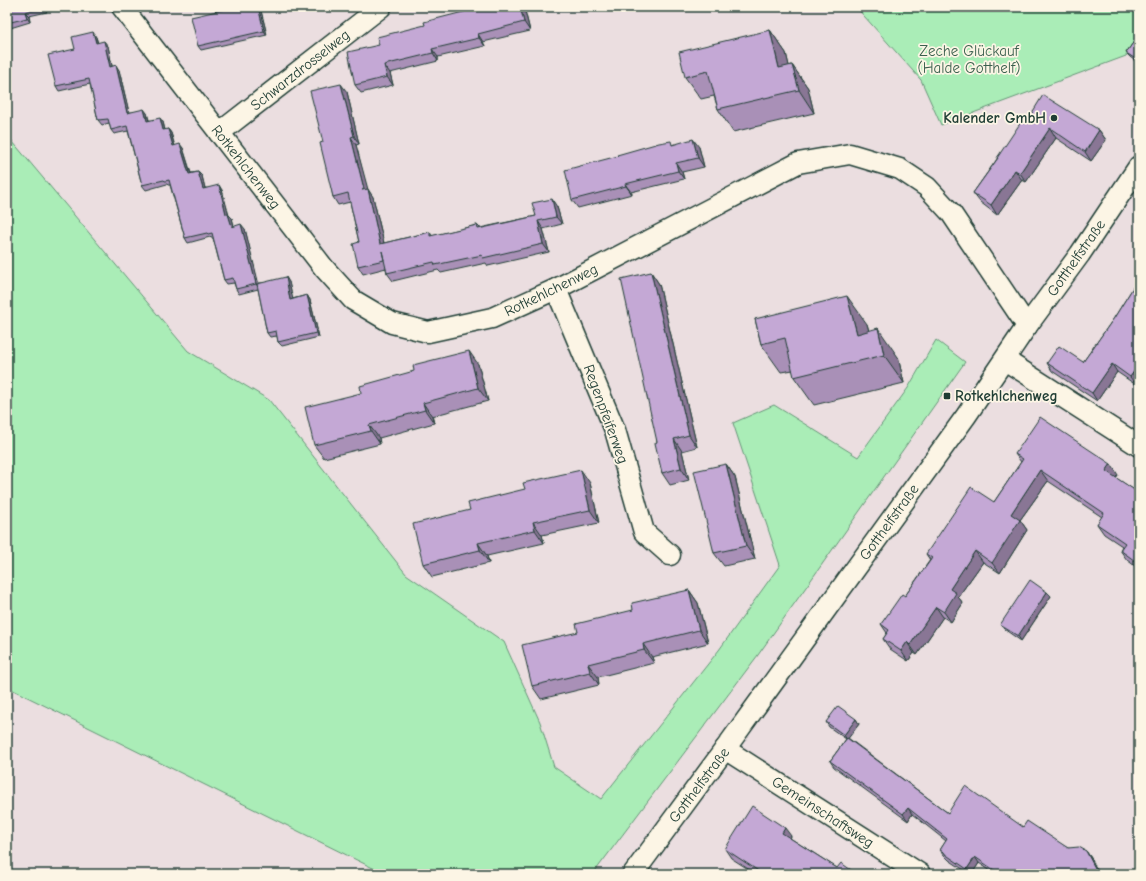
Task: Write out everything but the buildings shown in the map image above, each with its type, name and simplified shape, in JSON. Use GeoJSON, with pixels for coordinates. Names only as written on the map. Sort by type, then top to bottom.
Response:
{"type":"FeatureCollection","features":[{"type":"Feature","properties":{"kind":"street","name":"Rotkehlchenweg"},"geometry":{"type":"LineString","coordinates":[[122,7],[324,268],[353,300],[392,323],[428,332],[492,318],[556,289],[798,163],[850,154],[900,169],[927,187],[951,214],[1027,326]]}},
{"type":"Feature","properties":{"kind":"street","name":"Schwarzdrosselweg"},"geometry":{"type":"LineString","coordinates":[[219,133],[381,7]]}},
{"type":"Feature","properties":{"kind":"street","name":"Gotthelfstraße"},"geometry":{"type":"LineString","coordinates":[[632,874],[725,749],[966,416],[1027,326],[1080,254],[1139,166]]}},
{"type":"Feature","properties":{"kind":"street","name":"Regenpfeiferweg"},"geometry":{"type":"LineString","coordinates":[[556,289],[615,430],[644,532],[670,555]]}},
{"type":"Feature","properties":{"kind":"street"},"geometry":{"type":"LineString","coordinates":[[1005,360],[1139,446]]}},
{"type":"Feature","properties":{"kind":"street","name":"Gemeinschaftsweg"},"geometry":{"type":"LineString","coordinates":[[725,749],[920,874]]}},
{"type":"Feature","properties":{"kind":"green space","name":"Zeche Glückauf (Halde Gotthelf)"},"geometry":{"type":"Polygon","coordinates":[[[856,7],[1139,7],[1139,36],[1126,56],[941,125],[921,80],[856,7]]]}},
{"type":"Feature","properties":{"kind":"green space"},"geometry":{"type":"Polygon","coordinates":[[[7,135],[188,351],[269,400],[406,574],[504,642],[540,722],[554,767],[601,799],[719,650],[780,565],[733,423],[774,405],[858,457],[908,388],[936,340],[965,362],[758,655],[593,874],[385,874],[7,687],[7,135]]]}},
{"type":"Feature","properties":{"kind":"place","name":"Kalender GmbH"},"geometry":{"type":"Point","coordinates":[1054,118]}},
{"type":"Feature","properties":{"kind":"place","name":"Rotkehlchenweg"},"geometry":{"type":"Point","coordinates":[947,396]}}]}
